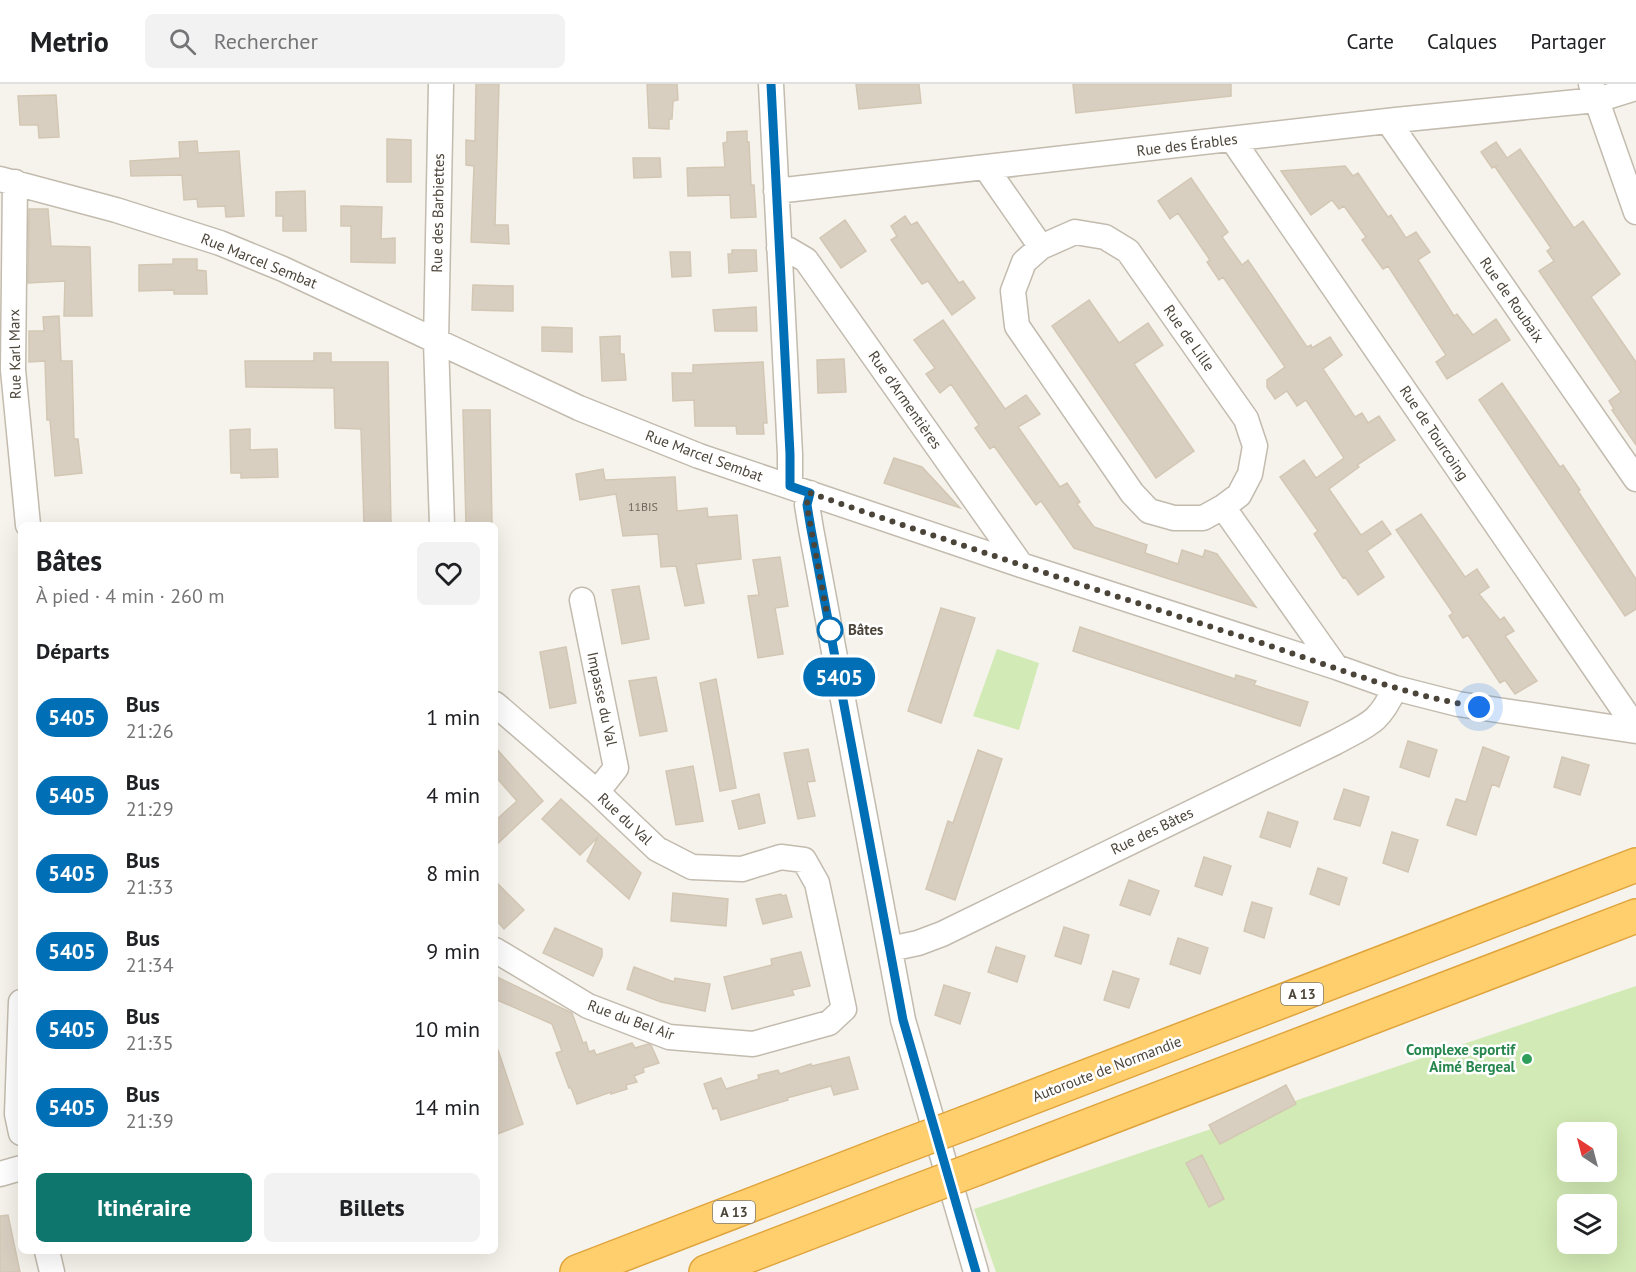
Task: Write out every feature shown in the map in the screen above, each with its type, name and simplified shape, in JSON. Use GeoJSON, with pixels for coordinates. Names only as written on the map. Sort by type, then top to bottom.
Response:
{"type":"FeatureCollection","features":[{"type":"Feature","properties":{"kind":"highway","name":"Autoroute de Normandie"},"geometry":{"type":"LineString","coordinates":[[577,1272],[1636,865]]}},
{"type":"Feature","properties":{"kind":"highway"},"geometry":{"type":"LineString","coordinates":[[706,1272],[1636,916]]}},
{"type":"Feature","properties":{"kind":"street","name":"Rue des Barbiettes"},"geometry":{"type":"LineString","coordinates":[[441,84],[436,342],[442,522]]}},
{"type":"Feature","properties":{"kind":"street"},"geometry":{"type":"LineString","coordinates":[[771,84],[790,454],[807,505],[903,1020],[976,1272]]}},
{"type":"Feature","properties":{"kind":"street","name":"Rue des Érables"},"geometry":{"type":"LineString","coordinates":[[776,191],[1388,121],[1636,88]]}},
{"type":"Feature","properties":{"kind":"street"},"geometry":{"type":"LineString","coordinates":[[1594,92],[1636,212]]}},
{"type":"Feature","properties":{"kind":"street","name":"Rue de Roubaix"},"geometry":{"type":"LineString","coordinates":[[1388,121],[1636,479]]}},
{"type":"Feature","properties":{"kind":"street","name":"Rue de Tourcoing"},"geometry":{"type":"LineString","coordinates":[[1232,139],[1627,715],[1633,730]]}},
{"type":"Feature","properties":{"kind":"street"},"geometry":{"type":"LineString","coordinates":[[986,168],[1041,247]]}},
{"type":"Feature","properties":{"kind":"street","name":"Rue Marcel Sembat"},"geometry":{"type":"LineString","coordinates":[[8,181],[116,210],[220,243],[283,269],[579,408],[699,456],[1021,565],[1395,688],[1458,704],[1633,730]]}},
{"type":"Feature","properties":{"kind":"street","name":"Rue Karl Marx"},"geometry":{"type":"LineString","coordinates":[[8,181],[13,370],[27,522]]}},
{"type":"Feature","properties":{"kind":"street","name":"Rue de Lille"},"geometry":{"type":"LineString","coordinates":[[1075,232],[1105,237],[1128,250],[1246,419],[1255,446],[1250,474],[1239,495],[1223,507],[1203,518],[1174,518],[1149,510],[1132,493],[1017,326],[1013,291],[1024,262],[1041,247],[1075,232]]}},
{"type":"Feature","properties":{"kind":"street","name":"Rue d'Armentières"},"geometry":{"type":"LineString","coordinates":[[779,248],[789,250],[806,260],[1021,565]]}},
{"type":"Feature","properties":{"kind":"street"},"geometry":{"type":"LineString","coordinates":[[1223,507],[1336,667]]}},
{"type":"Feature","properties":{"kind":"street","name":"Impasse du Val"},"geometry":{"type":"LineString","coordinates":[[582,600],[616,768],[597,792]]}},
{"type":"Feature","properties":{"kind":"street","name":"Rue des Bâtes"},"geometry":{"type":"LineString","coordinates":[[890,950],[918,943],[942,933],[1336,742],[1377,719],[1388,705],[1395,688]]}},
{"type":"Feature","properties":{"kind":"street","name":"Rue du Val"},"geometry":{"type":"LineString","coordinates":[[498,707],[597,792],[657,849],[692,867],[742,869],[781,857],[804,860],[816,883],[844,1009]]}},
{"type":"Feature","properties":{"kind":"street","name":"Rue du Bel Air"},"geometry":{"type":"LineString","coordinates":[[498,952],[588,1006],[669,1037],[753,1044],[829,1023],[844,1009]]}},
{"type":"Feature","properties":{"kind":"street"},"geometry":{"type":"LineString","coordinates":[[18,1086],[18,1119]]}},
{"type":"Feature","properties":{"kind":"street"},"geometry":{"type":"LineString","coordinates":[[0,1174],[18,1169]]}},
{"type":"Feature","properties":{"kind":"street"},"geometry":{"type":"LineString","coordinates":[[48,1254],[52,1272]]}},
{"type":"Feature","properties":{"kind":"green space"},"geometry":{"type":"Polygon","coordinates":[[[997,649],[1039,663],[1019,730],[973,716],[997,649]]]}},
{"type":"Feature","properties":{"kind":"green space","name":"Complexe sportif Aimé Bergeal"},"geometry":{"type":"Polygon","coordinates":[[[1636,986],[1636,1272],[996,1272],[974,1209],[1636,986]]]}},
{"type":"Feature","properties":{"kind":"building"},"geometry":{"type":"Polygon","coordinates":[[[476,84],[499,84],[495,225],[508,225],[509,244],[471,242],[474,166],[466,165],[466,140],[475,141],[476,84]]]}},
{"type":"Feature","properties":{"kind":"building"},"geometry":{"type":"Polygon","coordinates":[[[647,84],[677,84],[678,100],[673,101],[669,129],[649,128],[647,84]]]}},
{"type":"Feature","properties":{"kind":"building"},"geometry":{"type":"Polygon","coordinates":[[[856,84],[919,84],[921,103],[859,109],[856,84]]]}},
{"type":"Feature","properties":{"kind":"building"},"geometry":{"type":"Polygon","coordinates":[[[1073,84],[1231,84],[1231,96],[1076,113],[1073,84]]]}},
{"type":"Feature","properties":{"kind":"building"},"geometry":{"type":"Polygon","coordinates":[[[56,95],[59,137],[39,138],[38,125],[20,125],[18,96],[56,95]]]}},
{"type":"Feature","properties":{"kind":"building"},"geometry":{"type":"Polygon","coordinates":[[[747,131],[756,217],[731,218],[730,195],[688,196],[687,168],[725,167],[723,143],[727,142],[727,132],[747,131]]]}},
{"type":"Feature","properties":{"kind":"building"},"geometry":{"type":"Polygon","coordinates":[[[387,139],[411,140],[411,182],[387,182],[387,139]]]}},
{"type":"Feature","properties":{"kind":"building"},"geometry":{"type":"Polygon","coordinates":[[[197,141],[198,153],[239,151],[244,216],[226,217],[225,206],[198,207],[197,199],[184,200],[182,175],[131,176],[130,161],[180,158],[179,142],[197,141]]]}},
{"type":"Feature","properties":{"kind":"building"},"geometry":{"type":"Polygon","coordinates":[[[1496,142],[1507,158],[1520,149],[1574,228],[1583,221],[1620,274],[1591,297],[1636,362],[1636,445],[1612,410],[1614,409],[1609,401],[1621,392],[1539,271],[1554,261],[1547,251],[1551,248],[1495,167],[1498,165],[1492,168],[1481,152],[1496,142]]]}},
{"type":"Feature","properties":{"kind":"building"},"geometry":{"type":"Polygon","coordinates":[[[633,158],[660,158],[661,177],[634,178],[633,158]]]}},
{"type":"Feature","properties":{"kind":"building"},"geometry":{"type":"Polygon","coordinates":[[[1345,166],[1353,176],[1358,173],[1388,217],[1391,215],[1406,238],[1416,232],[1430,252],[1418,260],[1454,316],[1457,314],[1473,335],[1496,319],[1510,340],[1447,379],[1436,362],[1446,355],[1388,266],[1383,269],[1362,240],[1366,237],[1344,206],[1339,209],[1332,200],[1311,215],[1281,171],[1345,166]]]}},
{"type":"Feature","properties":{"kind":"building"},"geometry":{"type":"Polygon","coordinates":[[[1191,178],[1228,232],[1222,237],[1242,265],[1248,260],[1307,347],[1311,345],[1312,348],[1330,337],[1342,355],[1323,369],[1355,417],[1362,413],[1368,423],[1379,416],[1395,440],[1357,465],[1359,467],[1329,489],[1361,535],[1382,521],[1391,534],[1367,551],[1384,577],[1358,595],[1345,577],[1343,578],[1314,534],[1318,531],[1280,477],[1304,460],[1316,478],[1344,458],[1306,400],[1297,406],[1287,391],[1275,399],[1267,387],[1267,380],[1285,367],[1223,277],[1219,280],[1207,262],[1210,260],[1178,213],[1170,219],[1158,201],[1191,178]]]}},
{"type":"Feature","properties":{"kind":"building"},"geometry":{"type":"Polygon","coordinates":[[[305,191],[306,231],[283,231],[283,216],[276,216],[276,192],[305,191]]]}},
{"type":"Feature","properties":{"kind":"building"},"geometry":{"type":"Polygon","coordinates":[[[341,206],[382,207],[381,239],[395,238],[395,263],[351,262],[351,226],[341,226],[341,206]]]}},
{"type":"Feature","properties":{"kind":"building"},"geometry":{"type":"Polygon","coordinates":[[[29,209],[48,209],[51,246],[90,247],[92,316],[64,316],[65,281],[28,283],[29,209]]]}},
{"type":"Feature","properties":{"kind":"building"},"geometry":{"type":"Polygon","coordinates":[[[905,216],[911,225],[917,222],[959,283],[963,281],[975,298],[952,315],[928,281],[922,284],[891,240],[897,236],[891,226],[905,216]]]}},
{"type":"Feature","properties":{"kind":"building"},"geometry":{"type":"Polygon","coordinates":[[[845,220],[866,251],[841,268],[820,238],[845,220]]]}},
{"type":"Feature","properties":{"kind":"building"},"geometry":{"type":"Polygon","coordinates":[[[732,250],[756,250],[757,271],[729,273],[728,254],[732,254],[732,250]]]}},
{"type":"Feature","properties":{"kind":"building"},"geometry":{"type":"Polygon","coordinates":[[[670,252],[690,252],[691,276],[672,277],[670,252]]]}},
{"type":"Feature","properties":{"kind":"building"},"geometry":{"type":"Polygon","coordinates":[[[173,259],[197,259],[197,270],[206,271],[207,294],[174,294],[174,290],[139,291],[139,265],[173,264],[173,259]]]}},
{"type":"Feature","properties":{"kind":"building"},"geometry":{"type":"Polygon","coordinates":[[[473,285],[513,286],[513,311],[472,310],[473,285]]]}},
{"type":"Feature","properties":{"kind":"building"},"geometry":{"type":"Polygon","coordinates":[[[1089,300],[1119,343],[1148,323],[1163,345],[1134,364],[1194,451],[1156,478],[1052,326],[1089,300]]]}},
{"type":"Feature","properties":{"kind":"building"},"geometry":{"type":"Polygon","coordinates":[[[756,307],[757,331],[715,331],[713,310],[756,307]]]}},
{"type":"Feature","properties":{"kind":"building"},"geometry":{"type":"Polygon","coordinates":[[[59,316],[61,361],[72,361],[74,439],[78,439],[82,473],[55,476],[50,420],[47,420],[45,361],[29,362],[29,331],[44,331],[43,317],[59,316]]]}},
{"type":"Feature","properties":{"kind":"building"},"geometry":{"type":"Polygon","coordinates":[[[943,320],[1005,409],[1026,395],[1040,414],[1018,427],[1060,487],[1067,483],[1080,502],[1077,504],[1094,527],[1147,545],[1145,553],[1178,564],[1182,550],[1203,557],[1205,550],[1217,554],[1256,607],[1074,548],[1041,501],[1036,505],[994,446],[990,449],[975,428],[979,425],[951,384],[940,393],[926,374],[935,368],[914,340],[943,320]]]}},
{"type":"Feature","properties":{"kind":"building"},"geometry":{"type":"Polygon","coordinates":[[[542,327],[572,328],[572,352],[542,351],[542,327]]]}},
{"type":"Feature","properties":{"kind":"building"},"geometry":{"type":"Polygon","coordinates":[[[620,336],[620,354],[624,354],[626,380],[602,381],[600,337],[620,336]]]}},
{"type":"Feature","properties":{"kind":"building"},"geometry":{"type":"Polygon","coordinates":[[[314,353],[331,353],[331,362],[388,362],[391,522],[364,522],[361,429],[335,428],[334,388],[246,387],[245,361],[314,361],[314,353]]]}},
{"type":"Feature","properties":{"kind":"building"},"geometry":{"type":"Polygon","coordinates":[[[844,359],[846,392],[818,393],[817,360],[844,359]]]}},
{"type":"Feature","properties":{"kind":"building"},"geometry":{"type":"Polygon","coordinates":[[[763,362],[767,423],[763,423],[764,434],[737,434],[736,426],[695,426],[694,400],[673,401],[672,373],[693,373],[693,365],[763,362]]]}},
{"type":"Feature","properties":{"kind":"building"},"geometry":{"type":"Polygon","coordinates":[[[1502,383],[1560,467],[1563,465],[1636,579],[1636,609],[1625,616],[1479,400],[1502,383]]]}},
{"type":"Feature","properties":{"kind":"building"},"geometry":{"type":"Polygon","coordinates":[[[463,410],[490,410],[492,522],[466,522],[463,410]]]}},
{"type":"Feature","properties":{"kind":"building"},"geometry":{"type":"Polygon","coordinates":[[[250,429],[250,450],[277,449],[278,477],[241,478],[241,473],[231,473],[230,430],[250,429]]]}},
{"type":"Feature","properties":{"kind":"building"},"geometry":{"type":"Polygon","coordinates":[[[894,458],[922,467],[960,508],[884,483],[894,458]]]}},
{"type":"Feature","properties":{"kind":"building"},"geometry":{"type":"Polygon","coordinates":[[[603,469],[605,480],[675,477],[677,511],[707,508],[708,517],[737,515],[741,559],[696,564],[704,603],[685,606],[676,566],[661,567],[658,534],[623,536],[616,494],[580,500],[576,474],[603,469]]]}},
{"type":"Feature","properties":{"kind":"building"},"geometry":{"type":"Polygon","coordinates":[[[1421,514],[1465,577],[1477,569],[1489,587],[1479,594],[1500,620],[1504,617],[1514,631],[1505,636],[1537,681],[1515,694],[1505,680],[1500,683],[1468,635],[1463,638],[1449,616],[1453,613],[1396,530],[1421,514]]]}},
{"type":"Feature","properties":{"kind":"building"},"geometry":{"type":"Polygon","coordinates":[[[780,557],[788,606],[775,608],[783,654],[758,658],[748,596],[759,595],[753,560],[780,557]]]}},
{"type":"Feature","properties":{"kind":"building"},"geometry":{"type":"Polygon","coordinates":[[[639,586],[649,639],[622,644],[612,590],[639,586]]]}},
{"type":"Feature","properties":{"kind":"building"},"geometry":{"type":"Polygon","coordinates":[[[941,608],[975,618],[941,723],[908,711],[941,608]]]}},
{"type":"Feature","properties":{"kind":"building"},"geometry":{"type":"Polygon","coordinates":[[[1080,627],[1235,679],[1236,675],[1256,681],[1254,685],[1308,702],[1300,726],[1073,651],[1080,627]]]}},
{"type":"Feature","properties":{"kind":"building"},"geometry":{"type":"Polygon","coordinates":[[[566,647],[576,703],[550,708],[540,652],[566,647]]]}},
{"type":"Feature","properties":{"kind":"building"},"geometry":{"type":"Polygon","coordinates":[[[656,677],[667,731],[640,736],[629,681],[656,677]]]}},
{"type":"Feature","properties":{"kind":"building"},"geometry":{"type":"Polygon","coordinates":[[[716,679],[736,788],[720,791],[700,683],[716,679]]]}},
{"type":"Feature","properties":{"kind":"building"},"geometry":{"type":"Polygon","coordinates":[[[1408,741],[1437,750],[1429,777],[1400,767],[1408,741]]]}},
{"type":"Feature","properties":{"kind":"building"},"geometry":{"type":"Polygon","coordinates":[[[1483,747],[1509,757],[1499,787],[1492,784],[1476,835],[1447,825],[1456,799],[1466,802],[1483,747]]]}},
{"type":"Feature","properties":{"kind":"building"},"geometry":{"type":"Polygon","coordinates":[[[808,749],[815,781],[807,782],[815,816],[798,819],[784,753],[808,749]]]}},
{"type":"Feature","properties":{"kind":"building"},"geometry":{"type":"Polygon","coordinates":[[[498,750],[543,801],[498,843],[498,818],[517,801],[498,779],[498,750]]]}},
{"type":"Feature","properties":{"kind":"building"},"geometry":{"type":"Polygon","coordinates":[[[978,750],[1002,759],[955,900],[926,889],[948,821],[953,823],[978,750]]]}},
{"type":"Feature","properties":{"kind":"building"},"geometry":{"type":"Polygon","coordinates":[[[1562,757],[1589,765],[1580,795],[1554,787],[1562,757]]]}},
{"type":"Feature","properties":{"kind":"building"},"geometry":{"type":"Polygon","coordinates":[[[693,766],[703,821],[676,825],[666,771],[693,766]]]}},
{"type":"Feature","properties":{"kind":"building"},"geometry":{"type":"Polygon","coordinates":[[[1344,789],[1369,797],[1360,826],[1334,819],[1344,789]]]}},
{"type":"Feature","properties":{"kind":"building"},"geometry":{"type":"Polygon","coordinates":[[[759,794],[765,823],[739,829],[732,801],[759,794]]]}},
{"type":"Feature","properties":{"kind":"building"},"geometry":{"type":"Polygon","coordinates":[[[561,799],[641,873],[629,899],[587,861],[598,837],[580,855],[542,819],[561,799]]]}},
{"type":"Feature","properties":{"kind":"building"},"geometry":{"type":"Polygon","coordinates":[[[1268,812],[1298,822],[1290,847],[1260,837],[1268,812]]]}},
{"type":"Feature","properties":{"kind":"building"},"geometry":{"type":"Polygon","coordinates":[[[1392,832],[1418,840],[1408,872],[1383,863],[1392,832]]]}},
{"type":"Feature","properties":{"kind":"building"},"geometry":{"type":"Polygon","coordinates":[[[1204,857],[1231,866],[1222,895],[1195,886],[1204,857]]]}},
{"type":"Feature","properties":{"kind":"building"},"geometry":{"type":"Polygon","coordinates":[[[1318,868],[1347,878],[1339,905],[1310,894],[1318,868]]]}},
{"type":"Feature","properties":{"kind":"building"},"geometry":{"type":"Polygon","coordinates":[[[1129,880],[1159,891],[1150,915],[1120,905],[1129,880]]]}},
{"type":"Feature","properties":{"kind":"building"},"geometry":{"type":"Polygon","coordinates":[[[498,884],[524,910],[504,929],[498,922],[498,884]]]}},
{"type":"Feature","properties":{"kind":"building"},"geometry":{"type":"Polygon","coordinates":[[[673,893],[728,899],[726,926],[671,921],[673,893]]]}},
{"type":"Feature","properties":{"kind":"building"},"geometry":{"type":"Polygon","coordinates":[[[786,895],[792,917],[763,924],[756,899],[786,895]]]}},
{"type":"Feature","properties":{"kind":"building"},"geometry":{"type":"Polygon","coordinates":[[[1252,902],[1272,908],[1264,938],[1244,931],[1252,902]]]}},
{"type":"Feature","properties":{"kind":"building"},"geometry":{"type":"Polygon","coordinates":[[[1064,927],[1089,935],[1081,964],[1055,956],[1064,927]]]}},
{"type":"Feature","properties":{"kind":"building"},"geometry":{"type":"Polygon","coordinates":[[[555,928],[602,949],[602,956],[593,976],[543,953],[555,928]]]}},
{"type":"Feature","properties":{"kind":"building"},"geometry":{"type":"Polygon","coordinates":[[[1178,938],[1208,948],[1200,974],[1170,964],[1178,938]]]}},
{"type":"Feature","properties":{"kind":"building"},"geometry":{"type":"Polygon","coordinates":[[[996,947],[1025,956],[1017,982],[988,972],[996,947]]]}},
{"type":"Feature","properties":{"kind":"building"},"geometry":{"type":"Polygon","coordinates":[[[801,952],[810,986],[792,990],[794,995],[732,1009],[724,977],[772,965],[771,959],[801,952]]]}},
{"type":"Feature","properties":{"kind":"building"},"geometry":{"type":"Polygon","coordinates":[[[634,967],[674,982],[675,978],[710,984],[705,1011],[661,1002],[627,989],[634,967]]]}},
{"type":"Feature","properties":{"kind":"building"},"geometry":{"type":"Polygon","coordinates":[[[1113,971],[1139,979],[1129,1008],[1104,1000],[1113,971]]]}},
{"type":"Feature","properties":{"kind":"building"},"geometry":{"type":"Polygon","coordinates":[[[498,977],[572,1013],[583,1043],[586,1042],[589,1052],[594,1050],[596,1055],[632,1043],[635,1048],[648,1044],[651,1045],[659,1063],[643,1068],[644,1072],[634,1076],[637,1082],[626,1085],[627,1089],[577,1104],[556,1053],[562,1051],[552,1024],[498,1000],[498,977]]]}},
{"type":"Feature","properties":{"kind":"building"},"geometry":{"type":"Polygon","coordinates":[[[944,985],[970,993],[960,1024],[935,1015],[944,985]]]}},
{"type":"Feature","properties":{"kind":"building"},"geometry":{"type":"Polygon","coordinates":[[[498,1050],[523,1124],[498,1134],[498,1050]]]}},
{"type":"Feature","properties":{"kind":"building"},"geometry":{"type":"Polygon","coordinates":[[[849,1057],[858,1089],[834,1095],[831,1086],[721,1120],[717,1108],[713,1109],[704,1084],[721,1078],[726,1089],[759,1079],[758,1075],[778,1070],[780,1074],[811,1064],[812,1066],[849,1057]]]}},
{"type":"Feature","properties":{"kind":"building"},"geometry":{"type":"Polygon","coordinates":[[[1286,1085],[1296,1104],[1220,1144],[1209,1125],[1286,1085]]]}},
{"type":"Feature","properties":{"kind":"building"},"geometry":{"type":"Polygon","coordinates":[[[1202,1155],[1224,1199],[1209,1207],[1186,1163],[1202,1155]]]}},
{"type":"Feature","properties":{"kind":"building"},"geometry":{"type":"Polygon","coordinates":[[[8,1215],[20,1272],[0,1272],[0,1216],[8,1215]]]}},
{"type":"Feature","properties":{"kind":"bus line","name":"5405"},"geometry":{"type":"LineString","coordinates":[[771,84],[790,486],[810,493],[807,505],[811,529],[900,1004],[976,1272]]}},
{"type":"Feature","properties":{"kind":"place","name":"Bâtes"},"geometry":{"type":"Point","coordinates":[830,630]}},
{"type":"Feature","properties":{"kind":"place","name":"Complexe sportif Aimé Bergeal"},"geometry":{"type":"Point","coordinates":[1527,1059]}},
{"type":"Feature","properties":{"kind":"route"},"geometry":{"type":"LineString","coordinates":[[830,630],[808,512],[807,501],[810,493],[1395,688],[1479,707]]}}]}
